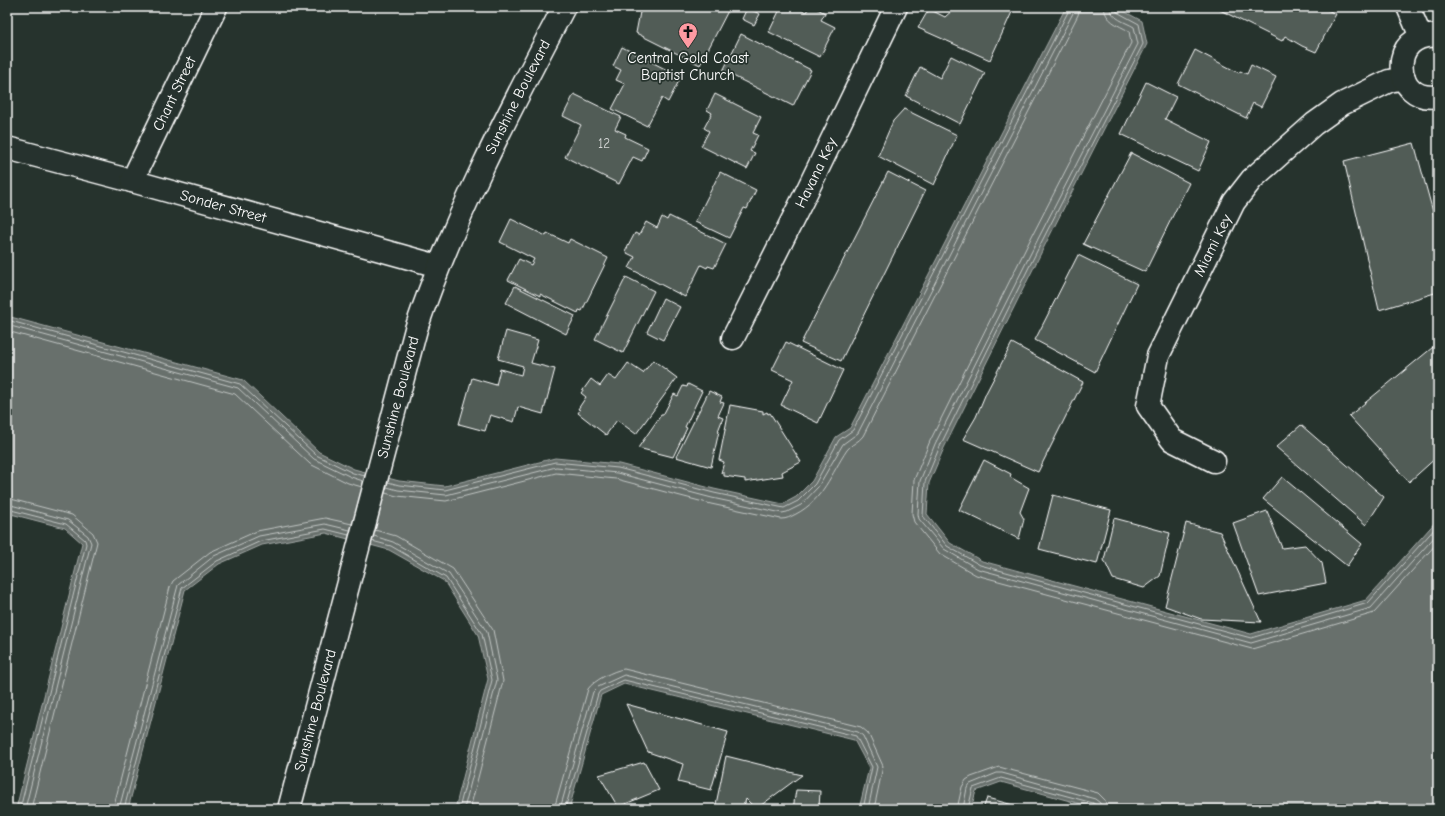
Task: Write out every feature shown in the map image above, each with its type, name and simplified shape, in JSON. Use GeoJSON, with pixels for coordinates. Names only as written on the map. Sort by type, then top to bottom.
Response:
{"type":"FeatureCollection","features":[{"type":"Feature","properties":{"kind":"street","name":"Chant Street"},"geometry":{"type":"LineString","coordinates":[[132,181],[216,7]]}},
{"type":"Feature","properties":{"kind":"street","name":"Sunshine Boulevard"},"geometry":{"type":"LineString","coordinates":[[289,809],[416,329],[438,266],[515,99],[564,7]]}},
{"type":"Feature","properties":{"kind":"street","name":"Havana Key"},"geometry":{"type":"LineString","coordinates":[[733,338],[807,191],[896,7]]}},
{"type":"Feature","properties":{"kind":"street"},"geometry":{"type":"LineString","coordinates":[[1408,7],[1429,37],[1412,42],[1406,50],[1402,59],[1401,69],[1404,78],[1409,86],[1416,92],[1424,96],[1438,96]]}},
{"type":"Feature","properties":{"kind":"street","name":"Miami Key"},"geometry":{"type":"LineString","coordinates":[[1214,461],[1172,440],[1148,406],[1158,356],[1234,202],[1252,179],[1314,124],[1342,104],[1389,80],[1404,78]]}},
{"type":"Feature","properties":{"kind":"street","name":"Sonder Street"},"geometry":{"type":"LineString","coordinates":[[7,148],[438,266]]}},
{"type":"Feature","properties":{"kind":"water"},"geometry":{"type":"Polygon","coordinates":[[[1066,7],[1116,7],[1142,21],[1147,44],[944,448],[929,483],[927,514],[950,543],[982,561],[1251,634],[1366,600],[1438,519],[1438,809],[1099,809],[1001,782],[976,791],[971,809],[859,809],[869,768],[854,740],[624,684],[601,695],[569,809],[455,809],[488,679],[478,635],[444,581],[389,550],[326,533],[262,545],[219,564],[185,590],[128,809],[16,809],[82,543],[65,528],[7,513],[7,316],[243,380],[319,452],[354,469],[399,481],[445,486],[555,458],[619,464],[714,489],[783,504],[796,497],[812,481],[836,437],[850,428],[1066,7]]]}},
{"type":"Feature","properties":{"kind":"building","name":"Central Gold Coast Baptist Church"},"geometry":{"type":"Polygon","coordinates":[[[641,7],[730,7],[700,65],[636,33],[641,7]]]}},
{"type":"Feature","properties":{"kind":"building"},"geometry":{"type":"Polygon","coordinates":[[[781,7],[796,7],[806,12],[809,7],[814,7],[825,13],[821,20],[835,27],[820,57],[769,32],[781,7]]]}},
{"type":"Feature","properties":{"kind":"building"},"geometry":{"type":"Polygon","coordinates":[[[956,7],[999,7],[1012,12],[990,60],[918,28],[929,9],[945,17],[956,7]]]}},
{"type":"Feature","properties":{"kind":"building"},"geometry":{"type":"Polygon","coordinates":[[[1214,7],[1321,7],[1336,14],[1316,52],[1285,36],[1282,41],[1214,7]]]}},
{"type":"Feature","properties":{"kind":"building"},"geometry":{"type":"Polygon","coordinates":[[[747,8],[760,14],[754,25],[742,19],[747,8]]]}},
{"type":"Feature","properties":{"kind":"building"},"geometry":{"type":"Polygon","coordinates":[[[741,34],[811,70],[793,106],[723,71],[741,34]]]}},
{"type":"Feature","properties":{"kind":"building"},"geometry":{"type":"Polygon","coordinates":[[[622,47],[681,77],[668,102],[662,98],[647,126],[612,109],[625,84],[616,80],[621,70],[613,66],[622,47]]]}},
{"type":"Feature","properties":{"kind":"building"},"geometry":{"type":"Polygon","coordinates":[[[1195,50],[1239,73],[1240,71],[1247,74],[1251,65],[1276,77],[1261,107],[1253,103],[1246,118],[1178,84],[1195,50]]]}},
{"type":"Feature","properties":{"kind":"building"},"geometry":{"type":"Polygon","coordinates":[[[951,56],[985,73],[960,124],[906,96],[920,67],[940,78],[951,56]]]}},
{"type":"Feature","properties":{"kind":"building"},"geometry":{"type":"Polygon","coordinates":[[[1146,82],[1176,97],[1165,119],[1211,142],[1198,171],[1121,134],[1146,82]]]}},
{"type":"Feature","properties":{"kind":"building"},"geometry":{"type":"Polygon","coordinates":[[[574,94],[621,117],[615,129],[626,134],[625,137],[648,148],[642,161],[633,157],[619,184],[565,157],[581,125],[563,116],[574,94]]]}},
{"type":"Feature","properties":{"kind":"building"},"geometry":{"type":"Polygon","coordinates":[[[715,94],[761,117],[753,133],[758,135],[750,151],[755,153],[747,169],[701,146],[709,131],[704,128],[712,113],[707,110],[715,94]]]}},
{"type":"Feature","properties":{"kind":"building"},"geometry":{"type":"Polygon","coordinates":[[[904,109],[957,135],[934,185],[878,156],[893,121],[904,109]]]}},
{"type":"Feature","properties":{"kind":"building"},"geometry":{"type":"Polygon","coordinates":[[[1414,143],[1438,230],[1438,292],[1379,310],[1344,161],[1414,143]]]}},
{"type":"Feature","properties":{"kind":"building"},"geometry":{"type":"Polygon","coordinates":[[[1131,153],[1189,183],[1145,272],[1083,244],[1131,153]]]}},
{"type":"Feature","properties":{"kind":"building"},"geometry":{"type":"Polygon","coordinates":[[[720,172],[756,190],[747,209],[744,208],[729,238],[695,222],[720,172]]]}},
{"type":"Feature","properties":{"kind":"building"},"geometry":{"type":"Polygon","coordinates":[[[888,172],[925,191],[841,361],[801,343],[888,172]]]}},
{"type":"Feature","properties":{"kind":"building"},"geometry":{"type":"Polygon","coordinates":[[[669,216],[726,244],[714,268],[708,266],[707,268],[701,265],[685,297],[629,268],[635,257],[625,252],[635,233],[639,235],[646,222],[657,228],[662,217],[667,220],[669,216]]]}},
{"type":"Feature","properties":{"kind":"building"},"geometry":{"type":"Polygon","coordinates":[[[511,219],[546,236],[547,233],[568,243],[570,239],[608,258],[582,311],[579,310],[578,313],[508,280],[519,259],[531,265],[534,259],[500,242],[511,219]]]}},
{"type":"Feature","properties":{"kind":"building"},"geometry":{"type":"Polygon","coordinates":[[[1078,255],[1137,284],[1095,372],[1035,340],[1078,255]]]}},
{"type":"Feature","properties":{"kind":"building"},"geometry":{"type":"Polygon","coordinates":[[[626,277],[654,291],[623,353],[595,339],[626,277]]]}},
{"type":"Feature","properties":{"kind":"building"},"geometry":{"type":"Polygon","coordinates":[[[515,286],[575,316],[566,334],[506,303],[515,286]]]}},
{"type":"Feature","properties":{"kind":"building"},"geometry":{"type":"Polygon","coordinates":[[[663,298],[680,307],[663,340],[647,332],[663,298]]]}},
{"type":"Feature","properties":{"kind":"building"},"geometry":{"type":"Polygon","coordinates":[[[506,331],[538,340],[531,363],[555,369],[543,414],[518,407],[514,422],[490,415],[485,431],[459,424],[472,378],[496,385],[500,369],[521,375],[523,366],[498,359],[506,331]]]}},
{"type":"Feature","properties":{"kind":"building"},"geometry":{"type":"Polygon","coordinates":[[[786,342],[843,370],[818,423],[781,405],[793,380],[772,370],[786,342]]]}},
{"type":"Feature","properties":{"kind":"building"},"geometry":{"type":"Polygon","coordinates":[[[1012,343],[1083,382],[1038,472],[963,439],[976,417],[986,393],[1012,343]]]}},
{"type":"Feature","properties":{"kind":"building"},"geometry":{"type":"Polygon","coordinates":[[[1438,343],[1438,456],[1409,482],[1349,416],[1438,343]]]}},
{"type":"Feature","properties":{"kind":"building"},"geometry":{"type":"Polygon","coordinates":[[[653,360],[677,378],[636,434],[617,420],[606,435],[578,413],[580,410],[578,409],[586,397],[581,393],[591,379],[600,386],[608,375],[616,380],[628,363],[643,373],[653,360]]]}},
{"type":"Feature","properties":{"kind":"building"},"geometry":{"type":"Polygon","coordinates":[[[688,384],[702,391],[673,457],[638,448],[661,415],[663,415],[674,394],[678,396],[683,386],[687,387],[688,384]]]}},
{"type":"Feature","properties":{"kind":"building"},"geometry":{"type":"Polygon","coordinates":[[[709,391],[722,397],[720,402],[724,403],[718,416],[723,418],[718,431],[711,467],[676,457],[709,391]]]}},
{"type":"Feature","properties":{"kind":"building"},"geometry":{"type":"Polygon","coordinates":[[[730,405],[763,411],[763,414],[767,412],[768,414],[770,413],[801,462],[782,472],[783,476],[745,482],[745,479],[724,476],[724,473],[721,473],[724,462],[719,460],[730,405]]]}},
{"type":"Feature","properties":{"kind":"building"},"geometry":{"type":"Polygon","coordinates":[[[1301,425],[1384,497],[1366,525],[1276,447],[1301,425]]]}},
{"type":"Feature","properties":{"kind":"building"},"geometry":{"type":"Polygon","coordinates":[[[984,460],[1011,474],[1010,477],[1029,488],[1020,512],[1024,519],[1019,539],[959,510],[984,460]]]}},
{"type":"Feature","properties":{"kind":"building"},"geometry":{"type":"Polygon","coordinates":[[[1282,477],[1362,544],[1347,566],[1263,499],[1282,477]]]}},
{"type":"Feature","properties":{"kind":"building"},"geometry":{"type":"Polygon","coordinates":[[[1053,495],[1111,510],[1097,564],[1039,549],[1053,495]]]}},
{"type":"Feature","properties":{"kind":"building"},"geometry":{"type":"Polygon","coordinates":[[[1267,511],[1282,548],[1305,545],[1322,563],[1326,583],[1259,596],[1233,523],[1267,511]]]}},
{"type":"Feature","properties":{"kind":"building"},"geometry":{"type":"Polygon","coordinates":[[[1114,518],[1170,533],[1160,576],[1144,588],[1113,579],[1104,560],[1114,518]]]}},
{"type":"Feature","properties":{"kind":"building"},"geometry":{"type":"Polygon","coordinates":[[[1186,523],[1220,532],[1261,622],[1201,619],[1165,606],[1186,523]]]}},
{"type":"Feature","properties":{"kind":"building"},"geometry":{"type":"Polygon","coordinates":[[[626,704],[728,732],[711,790],[678,782],[683,764],[648,752],[626,704]]]}},
{"type":"Feature","properties":{"kind":"building"},"geometry":{"type":"Polygon","coordinates":[[[726,756],[802,775],[756,809],[746,799],[743,809],[715,809],[726,756]]]}},
{"type":"Feature","properties":{"kind":"building"},"geometry":{"type":"Polygon","coordinates":[[[644,762],[659,790],[618,807],[599,775],[644,762]]]}},
{"type":"Feature","properties":{"kind":"building"},"geometry":{"type":"Polygon","coordinates":[[[796,790],[820,791],[819,809],[793,809],[796,790]]]}},
{"type":"Feature","properties":{"kind":"building"},"geometry":{"type":"Polygon","coordinates":[[[987,798],[1028,809],[983,809],[987,798]]]}},
{"type":"Feature","properties":{"kind":"place","name":"Central Gold Coast Baptist Church"},"geometry":{"type":"Point","coordinates":[688,49]}}]}
